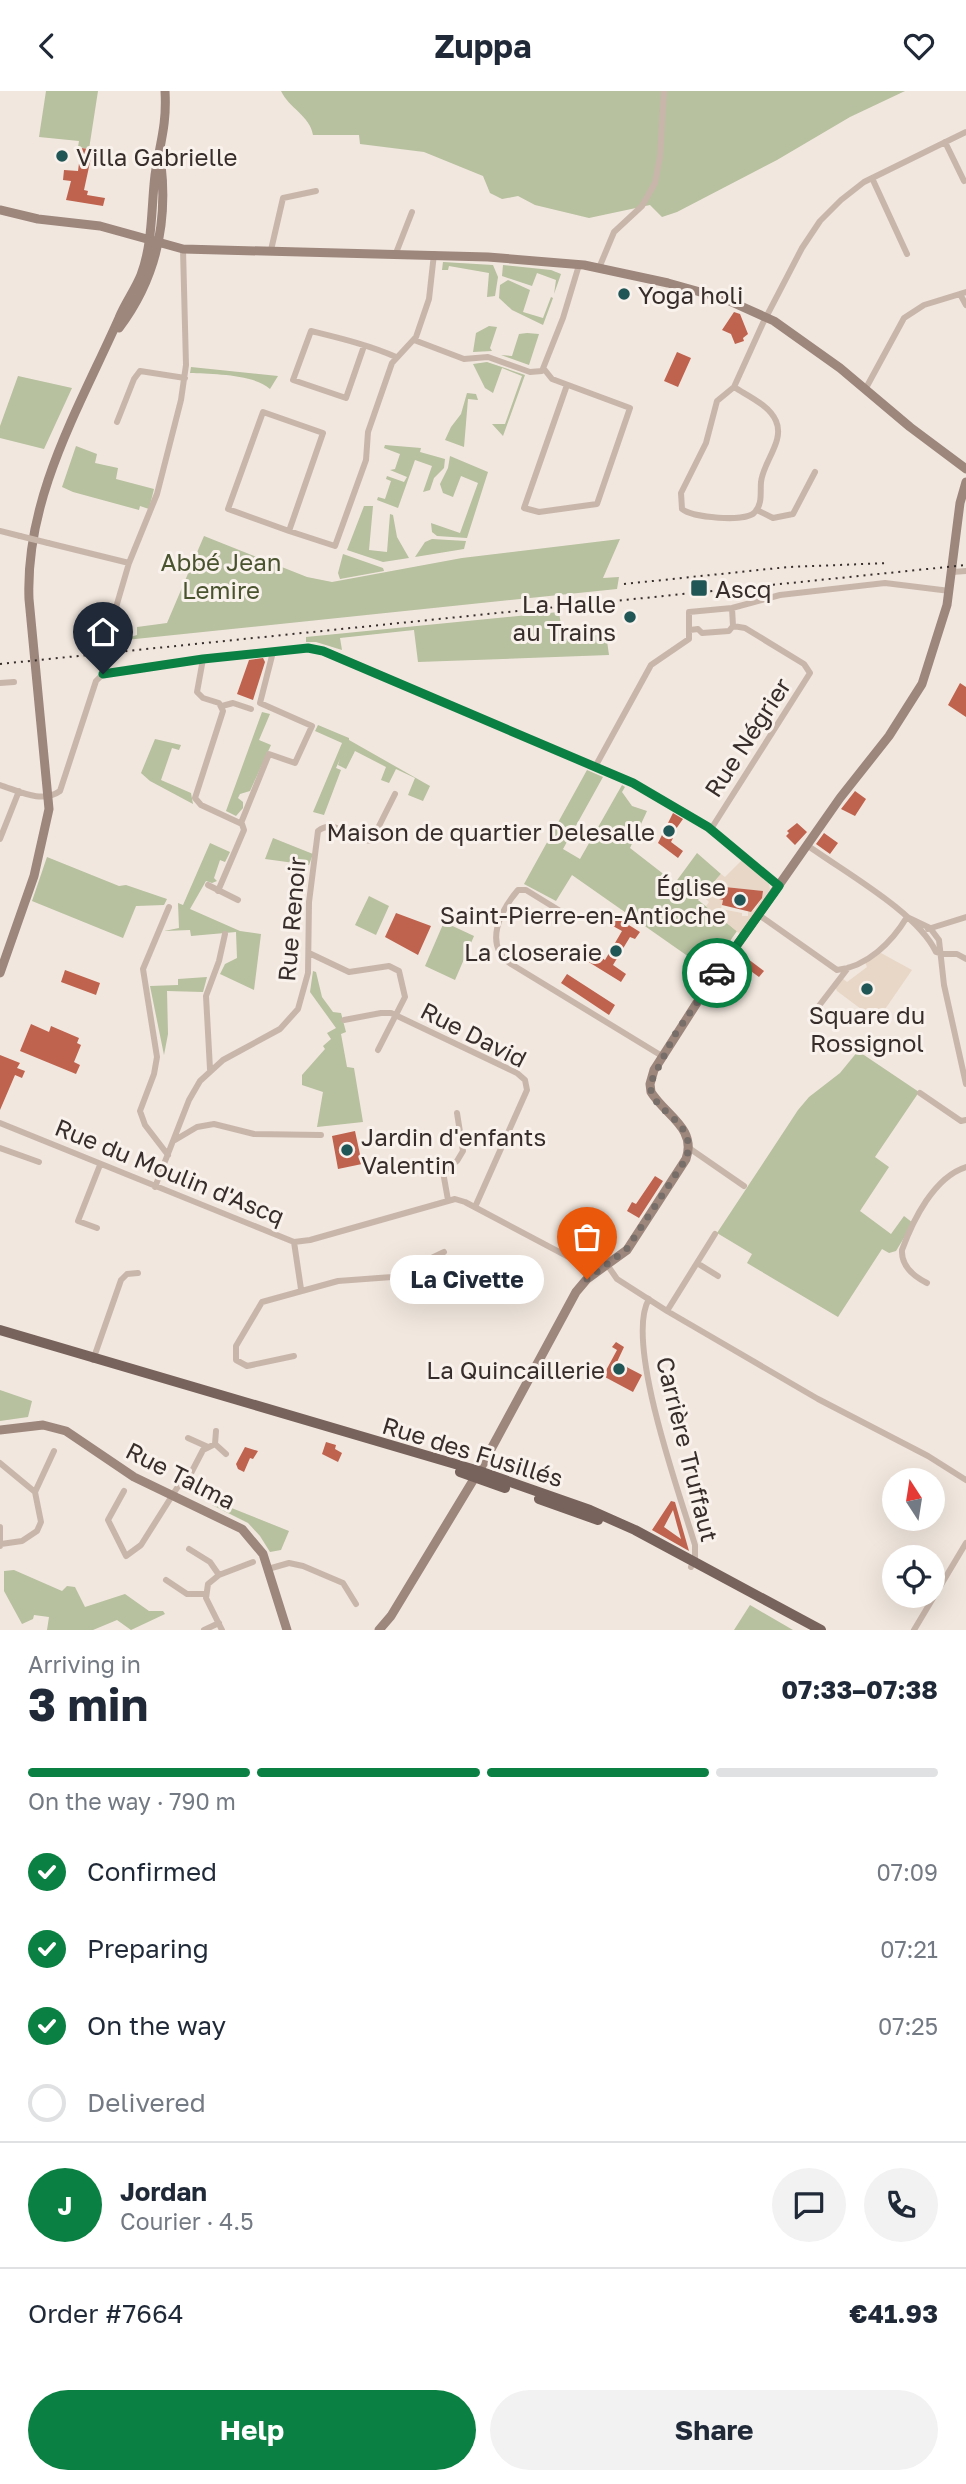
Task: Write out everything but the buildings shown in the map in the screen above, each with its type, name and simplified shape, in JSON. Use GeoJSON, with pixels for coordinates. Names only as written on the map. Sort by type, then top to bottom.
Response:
{"type":"FeatureCollection","features":[{"type":"Feature","properties":{"kind":"main road","name":"Rue des Fusillés"},"geometry":{"type":"LineString","coordinates":[[0,1330],[477,1474],[608,1517],[810,1630]]}},
{"type":"Feature","properties":{"kind":"main road","name":"Rue des Fusillés"},"geometry":{"type":"LineString","coordinates":[[0,1335],[93,1359]]}},
{"type":"Feature","properties":{"kind":"main road","name":"Rue des Fusillés"},"geometry":{"type":"LineString","coordinates":[[693,1564],[821,1630]]}},
{"type":"Feature","properties":{"kind":"street"},"geometry":{"type":"LineString","coordinates":[[599,268],[614,232],[642,206],[655,183],[660,157],[664,91]]}},
{"type":"Feature","properties":{"kind":"street"},"geometry":{"type":"LineString","coordinates":[[0,973],[34,876],[46,825],[49,796],[29,607],[32,540],[50,473],[141,275],[149,239],[155,174],[166,120],[164,94]]}},
{"type":"Feature","properties":{"kind":"street"},"geometry":{"type":"LineString","coordinates":[[734,387],[768,409],[778,427],[778,437],[762,474],[761,499],[757,510],[743,519],[693,515],[682,509],[682,488],[709,437],[718,401],[734,387],[766,317],[805,243],[820,221],[848,193],[872,178],[966,132]]}},
{"type":"Feature","properties":{"kind":"street"},"geometry":{"type":"LineString","coordinates":[[945,142],[964,181]]}},
{"type":"Feature","properties":{"kind":"street"},"geometry":{"type":"LineString","coordinates":[[111,338],[145,286],[159,242],[163,217],[160,159]]}},
{"type":"Feature","properties":{"kind":"street"},"geometry":{"type":"LineString","coordinates":[[872,178],[907,254]]}},
{"type":"Feature","properties":{"kind":"street"},"geometry":{"type":"LineString","coordinates":[[271,250],[283,198],[316,191]]}},
{"type":"Feature","properties":{"kind":"street"},"geometry":{"type":"LineString","coordinates":[[0,210],[38,219],[100,226],[183,249],[434,254],[579,265],[698,291],[766,317],[806,342],[966,469]]}},
{"type":"Feature","properties":{"kind":"street"},"geometry":{"type":"LineString","coordinates":[[396,253],[412,212]]}},
{"type":"Feature","properties":{"kind":"street"},"geometry":{"type":"LineString","coordinates":[[107,638],[129,563],[159,486],[185,378],[183,249]]}},
{"type":"Feature","properties":{"kind":"street"},"geometry":{"type":"LineString","coordinates":[[289,531],[323,433],[263,412],[228,509],[289,531],[335,546],[366,460],[368,429],[396,357],[414,340],[430,297],[434,254]]}},
{"type":"Feature","properties":{"kind":"street"},"geometry":{"type":"LineString","coordinates":[[544,369],[579,265]]}},
{"type":"Feature","properties":{"kind":"street"},"geometry":{"type":"LineString","coordinates":[[866,388],[904,318],[924,305],[963,293],[966,305]]}},
{"type":"Feature","properties":{"kind":"street"},"geometry":{"type":"LineString","coordinates":[[365,346],[346,398],[293,380],[311,331],[365,346],[396,357]]}},
{"type":"Feature","properties":{"kind":"street"},"geometry":{"type":"LineString","coordinates":[[414,340],[464,359],[488,357],[532,373],[544,369]]}},
{"type":"Feature","properties":{"kind":"street"},"geometry":{"type":"LineString","coordinates":[[544,369],[551,379],[630,408],[597,504],[537,512],[524,508],[567,385]]}},
{"type":"Feature","properties":{"kind":"street"},"geometry":{"type":"LineString","coordinates":[[117,422],[134,379],[140,371],[185,378]]}},
{"type":"Feature","properties":{"kind":"street"},"geometry":{"type":"LineString","coordinates":[[757,510],[774,518],[793,515],[816,472]]}},
{"type":"Feature","properties":{"kind":"street"},"geometry":{"type":"LineString","coordinates":[[379,1630],[391,1616],[477,1474],[583,1282],[623,1254],[686,1159],[688,1137],[650,1090],[650,1080],[662,1056],[807,845],[889,736],[916,695],[927,673],[950,591],[960,503],[966,482]]}},
{"type":"Feature","properties":{"kind":"street"},"geometry":{"type":"LineString","coordinates":[[0,531],[129,563]]}},
{"type":"Feature","properties":{"kind":"street"},"geometry":{"type":"LineString","coordinates":[[952,572],[966,571]]}},
{"type":"Feature","properties":{"kind":"street"},"geometry":{"type":"LineString","coordinates":[[596,767],[651,665],[687,641],[690,630],[689,612],[732,608],[776,595],[885,583],[950,591]]}},
{"type":"Feature","properties":{"kind":"street"},"geometry":{"type":"LineString","coordinates":[[690,630],[698,629],[702,633],[729,631],[733,626],[732,608]]}},
{"type":"Feature","properties":{"kind":"street","name":"Rue Négrier"},"geometry":{"type":"LineString","coordinates":[[711,829],[810,673],[807,666],[745,628],[733,626]]}},
{"type":"Feature","properties":{"kind":"street"},"geometry":{"type":"LineString","coordinates":[[0,785],[39,797],[57,793],[63,786],[100,675],[203,659],[313,648],[333,654],[633,783],[711,829],[779,886]]}},
{"type":"Feature","properties":{"kind":"street"},"geometry":{"type":"LineString","coordinates":[[218,891],[244,834],[241,823],[269,754],[295,763],[312,726],[260,703],[273,652]]}},
{"type":"Feature","properties":{"kind":"street"},"geometry":{"type":"LineString","coordinates":[[203,659],[197,692],[201,697],[222,706],[233,703],[251,709]]}},
{"type":"Feature","properties":{"kind":"street"},"geometry":{"type":"LineString","coordinates":[[0,683],[14,682]]}},
{"type":"Feature","properties":{"kind":"street"},"geometry":{"type":"LineString","coordinates":[[222,706],[223,713],[195,797],[201,805],[241,823]]}},
{"type":"Feature","properties":{"kind":"street"},"geometry":{"type":"LineString","coordinates":[[0,839],[19,791]]}},
{"type":"Feature","properties":{"kind":"street","name":"Rue Renoir"},"geometry":{"type":"LineString","coordinates":[[155,1187],[196,1087],[211,1069],[223,1060],[274,1034],[293,1016],[304,993],[309,953],[309,902],[318,831],[324,826],[333,826],[364,841],[372,840],[395,794]]}},
{"type":"Feature","properties":{"kind":"street"},"geometry":{"type":"LineString","coordinates":[[807,845],[906,920],[927,930],[936,952],[957,954],[966,959]]}},
{"type":"Feature","properties":{"kind":"street"},"geometry":{"type":"LineString","coordinates":[[208,885],[238,900]]}},
{"type":"Feature","properties":{"kind":"street"},"geometry":{"type":"LineString","coordinates":[[565,914],[526,890],[518,890],[496,926],[501,955],[511,964],[662,1056]]}},
{"type":"Feature","properties":{"kind":"street"},"geometry":{"type":"LineString","coordinates":[[168,1155],[145,1125],[141,1111],[154,1074],[157,1056],[143,969],[169,907]]}},
{"type":"Feature","properties":{"kind":"street"},"geometry":{"type":"LineString","coordinates":[[759,915],[831,968],[848,968]]}},
{"type":"Feature","properties":{"kind":"street"},"geometry":{"type":"LineString","coordinates":[[927,930],[966,917]]}},
{"type":"Feature","properties":{"kind":"street"},"geometry":{"type":"LineString","coordinates":[[815,1011],[848,968],[884,946],[906,920]]}},
{"type":"Feature","properties":{"kind":"street"},"geometry":{"type":"LineString","coordinates":[[211,1069],[206,996],[219,961],[225,934]]}},
{"type":"Feature","properties":{"kind":"street"},"geometry":{"type":"LineString","coordinates":[[309,953],[349,971],[397,967],[405,997],[396,1015]]}},
{"type":"Feature","properties":{"kind":"street"},"geometry":{"type":"LineString","coordinates":[[942,954],[944,985],[966,1084]]}},
{"type":"Feature","properties":{"kind":"street","name":"Rue David"},"geometry":{"type":"LineString","coordinates":[[344,1020],[381,1013],[396,1015],[517,1073],[527,1084],[475,1207]]}},
{"type":"Feature","properties":{"kind":"street","name":"Rue David"},"geometry":{"type":"LineString","coordinates":[[378,1050],[396,1015]]}},
{"type":"Feature","properties":{"kind":"street"},"geometry":{"type":"LineString","coordinates":[[920,1093],[961,1121],[966,1120]]}},
{"type":"Feature","properties":{"kind":"street"},"geometry":{"type":"LineString","coordinates":[[457,1113],[463,1151],[457,1161],[443,1172],[448,1200],[460,1200],[475,1207],[597,1272]]}},
{"type":"Feature","properties":{"kind":"street"},"geometry":{"type":"LineString","coordinates":[[183,1118],[186,1124],[218,1124],[254,1134],[321,1135]]}},
{"type":"Feature","properties":{"kind":"street","name":"Rue du Moulin d'Ascq"},"geometry":{"type":"LineString","coordinates":[[0,1123],[294,1242],[310,1240],[448,1200]]}},
{"type":"Feature","properties":{"kind":"street"},"geometry":{"type":"LineString","coordinates":[[174,1141],[197,1126]]}},
{"type":"Feature","properties":{"kind":"street"},"geometry":{"type":"LineString","coordinates":[[0,1148],[39,1162]]}},
{"type":"Feature","properties":{"kind":"street"},"geometry":{"type":"LineString","coordinates":[[689,1148],[744,1186]]}},
{"type":"Feature","properties":{"kind":"street"},"geometry":{"type":"LineString","coordinates":[[97,1228],[78,1221],[100,1165]]}},
{"type":"Feature","properties":{"kind":"street"},"geometry":{"type":"LineString","coordinates":[[927,1283],[907,1268],[901,1250],[938,1184],[950,1173],[966,1167]]}},
{"type":"Feature","properties":{"kind":"street"},"geometry":{"type":"LineString","coordinates":[[667,1311],[715,1234]]}},
{"type":"Feature","properties":{"kind":"street"},"geometry":{"type":"LineString","coordinates":[[294,1242],[301,1289]]}},
{"type":"Feature","properties":{"kind":"street"},"geometry":{"type":"LineString","coordinates":[[294,1356],[243,1365],[236,1360],[235,1351],[259,1304],[301,1289],[346,1279],[392,1277],[444,1252]]}},
{"type":"Feature","properties":{"kind":"street"},"geometry":{"type":"LineString","coordinates":[[697,1263],[718,1276]]}},
{"type":"Feature","properties":{"kind":"street"},"geometry":{"type":"LineString","coordinates":[[608,1266],[617,1279],[667,1311],[824,1402],[928,1456],[966,1480]]}},
{"type":"Feature","properties":{"kind":"street"},"geometry":{"type":"LineString","coordinates":[[93,1359],[121,1280],[127,1274],[138,1273]]}},
{"type":"Feature","properties":{"kind":"street","name":"Carrière Truffaut"},"geometry":{"type":"LineString","coordinates":[[649,1299],[641,1329],[646,1373],[695,1545],[693,1564]]}},
{"type":"Feature","properties":{"kind":"street","name":"Rue Talma"},"geometry":{"type":"LineString","coordinates":[[0,1430],[35,1425],[58,1428],[73,1435],[134,1477],[242,1529],[260,1550],[287,1630]]}},
{"type":"Feature","properties":{"kind":"street"},"geometry":{"type":"LineString","coordinates":[[124,1491],[108,1520],[126,1556],[141,1545],[173,1495],[190,1475],[201,1452],[211,1445],[216,1431]]}},
{"type":"Feature","properties":{"kind":"street"},"geometry":{"type":"LineString","coordinates":[[188,1437],[226,1454]]}},
{"type":"Feature","properties":{"kind":"street"},"geometry":{"type":"LineString","coordinates":[[35,1492],[54,1451]]}},
{"type":"Feature","properties":{"kind":"street"},"geometry":{"type":"LineString","coordinates":[[0,1463],[35,1492],[41,1518],[39,1529],[18,1542],[0,1545],[0,1527]]}},
{"type":"Feature","properties":{"kind":"street"},"geometry":{"type":"LineString","coordinates":[[914,1630],[966,1543]]}},
{"type":"Feature","properties":{"kind":"street"},"geometry":{"type":"LineString","coordinates":[[189,1549],[210,1562],[219,1575]]}},
{"type":"Feature","properties":{"kind":"street"},"geometry":{"type":"LineString","coordinates":[[204,1630],[220,1627],[205,1594],[208,1584],[219,1575],[253,1562]]}},
{"type":"Feature","properties":{"kind":"street"},"geometry":{"type":"LineString","coordinates":[[268,1569],[289,1563],[303,1566],[343,1583],[356,1604]]}},
{"type":"Feature","properties":{"kind":"street"},"geometry":{"type":"LineString","coordinates":[[166,1580],[184,1593],[205,1594]]}},
{"type":"Feature","properties":{"kind":"green space"},"geometry":{"type":"Polygon","coordinates":[[[46,91],[98,91],[89,149],[78,147],[79,141],[39,137],[46,91]]]}},
{"type":"Feature","properties":{"kind":"green space"},"geometry":{"type":"Polygon","coordinates":[[[281,91],[905,91],[850,117],[777,160],[677,212],[662,217],[650,205],[589,218],[535,205],[518,196],[502,199],[490,193],[483,176],[424,152],[360,144],[359,135],[313,135],[304,117],[281,91]]]}},
{"type":"Feature","properties":{"kind":"green space"},"geometry":{"type":"Polygon","coordinates":[[[443,262],[493,265],[498,277],[495,296],[487,297],[489,273],[449,266],[448,270],[442,270],[443,262]]]}},
{"type":"Feature","properties":{"kind":"green space"},"geometry":{"type":"Polygon","coordinates":[[[503,265],[551,270],[561,274],[554,294],[556,280],[537,273],[532,286],[502,276],[503,265]]]}},
{"type":"Feature","properties":{"kind":"green space"},"geometry":{"type":"Polygon","coordinates":[[[508,280],[530,290],[523,312],[543,318],[551,297],[553,298],[543,325],[512,310],[499,298],[500,285],[508,280]]]}},
{"type":"Feature","properties":{"kind":"green space"},"geometry":{"type":"Polygon","coordinates":[[[489,326],[497,327],[490,348],[492,351],[473,352],[476,333],[489,326]]]}},
{"type":"Feature","properties":{"kind":"green space"},"geometry":{"type":"Polygon","coordinates":[[[519,334],[539,334],[529,365],[501,355],[512,356],[519,334]]]}},
{"type":"Feature","properties":{"kind":"green space"},"geometry":{"type":"Polygon","coordinates":[[[487,362],[525,375],[503,436],[492,424],[505,424],[522,376],[502,368],[493,393],[485,388],[473,364],[487,362]]]}},
{"type":"Feature","properties":{"kind":"green space"},"geometry":{"type":"Polygon","coordinates":[[[191,367],[278,376],[270,389],[254,380],[190,373],[191,367]]]}},
{"type":"Feature","properties":{"kind":"green space"},"geometry":{"type":"Polygon","coordinates":[[[18,376],[72,388],[44,449],[0,438],[0,426],[18,376]]]}},
{"type":"Feature","properties":{"kind":"green space"},"geometry":{"type":"Polygon","coordinates":[[[467,393],[476,394],[478,400],[468,399],[464,447],[445,440],[461,414],[467,393]]]}},
{"type":"Feature","properties":{"kind":"green space"},"geometry":{"type":"Polygon","coordinates":[[[385,445],[421,448],[420,452],[445,459],[444,468],[434,478],[430,490],[423,492],[432,466],[415,460],[398,508],[377,500],[378,497],[385,499],[391,481],[386,479],[387,476],[404,482],[407,477],[390,470],[395,469],[400,454],[384,448],[385,445]]]}},
{"type":"Feature","properties":{"kind":"green space"},"geometry":{"type":"Polygon","coordinates":[[[76,446],[97,454],[95,463],[118,468],[116,479],[154,489],[149,509],[140,506],[139,510],[62,487],[76,446]]]}},
{"type":"Feature","properties":{"kind":"green space"},"geometry":{"type":"Polygon","coordinates":[[[450,456],[488,472],[467,538],[437,536],[432,532],[431,523],[460,533],[478,483],[461,476],[453,497],[443,493],[440,484],[448,468],[450,456]]]}},
{"type":"Feature","properties":{"kind":"green space"},"geometry":{"type":"Polygon","coordinates":[[[364,506],[373,506],[369,550],[387,552],[390,514],[393,515],[397,537],[409,558],[383,562],[347,550],[364,506]]]}},
{"type":"Feature","properties":{"kind":"green space","name":"Abbé Jean Lemire"},"geometry":{"type":"Polygon","coordinates":[[[204,536],[307,577],[332,582],[462,558],[620,539],[603,578],[619,577],[617,589],[116,641],[137,635],[137,627],[167,623],[204,536]]]}},
{"type":"Feature","properties":{"kind":"green space"},"geometry":{"type":"Polygon","coordinates":[[[432,539],[466,541],[464,549],[415,557],[425,542],[432,539]]]}},
{"type":"Feature","properties":{"kind":"green space"},"geometry":{"type":"Polygon","coordinates":[[[343,554],[383,568],[384,571],[340,579],[338,573],[343,554]]]}},
{"type":"Feature","properties":{"kind":"green space"},"geometry":{"type":"Polygon","coordinates":[[[559,612],[563,639],[606,634],[609,655],[418,662],[414,630],[340,638],[342,650],[316,642],[306,642],[306,637],[559,612]]]}},
{"type":"Feature","properties":{"kind":"green space"},"geometry":{"type":"Polygon","coordinates":[[[262,712],[270,714],[259,740],[271,745],[250,791],[240,794],[238,798],[243,802],[243,808],[236,816],[226,811],[262,712]]]}},
{"type":"Feature","properties":{"kind":"green space"},"geometry":{"type":"Polygon","coordinates":[[[318,725],[349,738],[430,786],[423,801],[408,795],[415,778],[396,769],[389,783],[381,780],[386,767],[355,751],[346,769],[338,765],[340,759],[336,768],[341,770],[324,815],[313,812],[342,743],[315,731],[318,725]]]}},
{"type":"Feature","properties":{"kind":"green space"},"geometry":{"type":"Polygon","coordinates":[[[155,739],[181,745],[179,750],[172,748],[161,780],[191,793],[193,804],[150,781],[141,773],[155,739]]]}},
{"type":"Feature","properties":{"kind":"green space"},"geometry":{"type":"Polygon","coordinates":[[[587,770],[603,777],[563,849],[580,859],[622,785],[625,787],[622,792],[632,806],[647,811],[630,848],[675,883],[697,853],[721,874],[698,900],[737,931],[709,971],[572,875],[556,901],[524,884],[587,770]]]}},
{"type":"Feature","properties":{"kind":"green space"},"geometry":{"type":"Polygon","coordinates":[[[273,838],[313,854],[309,865],[265,859],[273,838]]]}},
{"type":"Feature","properties":{"kind":"green space"},"geometry":{"type":"Polygon","coordinates":[[[210,843],[230,852],[225,862],[220,860],[214,878],[217,881],[206,881],[190,909],[240,931],[261,934],[254,990],[220,974],[225,964],[237,958],[236,932],[191,936],[190,930],[164,931],[179,928],[178,903],[183,905],[210,843]]]}},
{"type":"Feature","properties":{"kind":"green space"},"geometry":{"type":"Polygon","coordinates":[[[47,857],[119,886],[126,885],[167,899],[164,905],[136,906],[123,938],[32,901],[47,857]]]}},
{"type":"Feature","properties":{"kind":"green space"},"geometry":{"type":"Polygon","coordinates":[[[369,896],[389,906],[376,935],[355,925],[369,896]]]}},
{"type":"Feature","properties":{"kind":"green space"},"geometry":{"type":"Polygon","coordinates":[[[444,922],[474,936],[455,980],[425,966],[444,922]]]}},
{"type":"Feature","properties":{"kind":"green space"},"geometry":{"type":"Polygon","coordinates":[[[313,971],[316,972],[322,997],[333,1012],[341,1013],[346,1032],[341,1034],[347,1067],[354,1068],[363,1122],[317,1127],[323,1092],[302,1085],[302,1075],[331,1039],[327,1033],[336,1028],[310,992],[313,971]]]}},
{"type":"Feature","properties":{"kind":"green space"},"geometry":{"type":"Polygon","coordinates":[[[207,977],[203,992],[167,991],[168,1034],[164,1055],[150,986],[178,985],[178,979],[207,977]]]}},
{"type":"Feature","properties":{"kind":"green space"},"geometry":{"type":"Polygon","coordinates":[[[858,1051],[919,1092],[875,1157],[889,1167],[860,1211],[891,1234],[904,1216],[913,1223],[896,1251],[889,1253],[882,1249],[838,1317],[747,1263],[752,1254],[717,1233],[798,1110],[809,1097],[840,1073],[858,1051]]]}},
{"type":"Feature","properties":{"kind":"green space"},"geometry":{"type":"Polygon","coordinates":[[[0,1390],[32,1401],[28,1417],[0,1421],[0,1390]]]}},
{"type":"Feature","properties":{"kind":"green space"},"geometry":{"type":"Polygon","coordinates":[[[214,1501],[289,1531],[281,1550],[270,1552],[248,1523],[212,1505],[214,1501]]]}},
{"type":"Feature","properties":{"kind":"green space"},"geometry":{"type":"Polygon","coordinates":[[[14,1570],[62,1591],[67,1586],[75,1587],[85,1607],[125,1594],[149,1611],[163,1611],[165,1614],[131,1630],[117,1620],[93,1630],[47,1630],[49,1617],[34,1615],[33,1619],[22,1624],[4,1591],[4,1571],[14,1570]]]}},
{"type":"Feature","properties":{"kind":"green space"},"geometry":{"type":"Polygon","coordinates":[[[750,1605],[793,1630],[734,1630],[750,1605]]]}},
{"type":"Feature","properties":{"kind":"shaded area"},"geometry":{"type":"Polygon","coordinates":[[[742,860],[769,884],[770,889],[740,934],[706,906],[709,902],[702,895],[721,874],[725,877],[742,860]],[[725,887],[724,892],[720,892],[719,899],[723,900],[721,909],[748,916],[748,911],[755,910],[761,899],[761,891],[725,887]]]}},
{"type":"Feature","properties":{"kind":"shaded area","name":"Square du Rossignol"},"geometry":{"type":"Polygon","coordinates":[[[881,953],[912,970],[877,1021],[837,991],[835,986],[842,978],[847,982],[867,967],[865,962],[881,953]]]}},
{"type":"Feature","properties":{"kind":"railway"},"geometry":{"type":"LineString","coordinates":[[624,584],[788,567],[889,563]]}},
{"type":"Feature","properties":{"kind":"railway"},"geometry":{"type":"LineString","coordinates":[[0,664],[966,565]]}},
{"type":"Feature","properties":{"kind":"way so far"},"geometry":{"type":"LineString","coordinates":[[587,1279],[619,1258],[626,1250],[686,1159],[688,1137],[679,1123],[653,1097],[650,1084],[674,1036],[717,973]]}},
{"type":"Feature","properties":{"kind":"place","name":"Villa Gabrielle"},"geometry":{"type":"Point","coordinates":[62,156]}},
{"type":"Feature","properties":{"kind":"place","name":"Yoga holi"},"geometry":{"type":"Point","coordinates":[624,294]}},
{"type":"Feature","properties":{"kind":"place","name":"Ascq"},"geometry":{"type":"Point","coordinates":[699,588]}},
{"type":"Feature","properties":{"kind":"place","name":"La Halle au Trains"},"geometry":{"type":"Point","coordinates":[630,617]}},
{"type":"Feature","properties":{"kind":"place","name":"Maison de quartier Delesalle"},"geometry":{"type":"Point","coordinates":[669,831]}},
{"type":"Feature","properties":{"kind":"place","name":"Église Saint-Pierre-en-Antioche"},"geometry":{"type":"Point","coordinates":[740,900]}},
{"type":"Feature","properties":{"kind":"place","name":"La closeraie"},"geometry":{"type":"Point","coordinates":[616,951]}},
{"type":"Feature","properties":{"kind":"place","name":"Square du Rossignol"},"geometry":{"type":"Point","coordinates":[867,989]}},
{"type":"Feature","properties":{"kind":"place","name":"Jardin d'enfants Valentin"},"geometry":{"type":"Point","coordinates":[347,1150]}},
{"type":"Feature","properties":{"kind":"place","name":"La Civette"},"geometry":{"type":"Point","coordinates":[587,1279]}},
{"type":"Feature","properties":{"kind":"place","name":"La Quincaillerie"},"geometry":{"type":"Point","coordinates":[619,1369]}},
{"type":"Feature","properties":{"kind":"route"},"geometry":{"type":"LineString","coordinates":[[103,674],[192,660],[317,649],[633,783],[708,827],[779,886],[717,973]]}}]}
